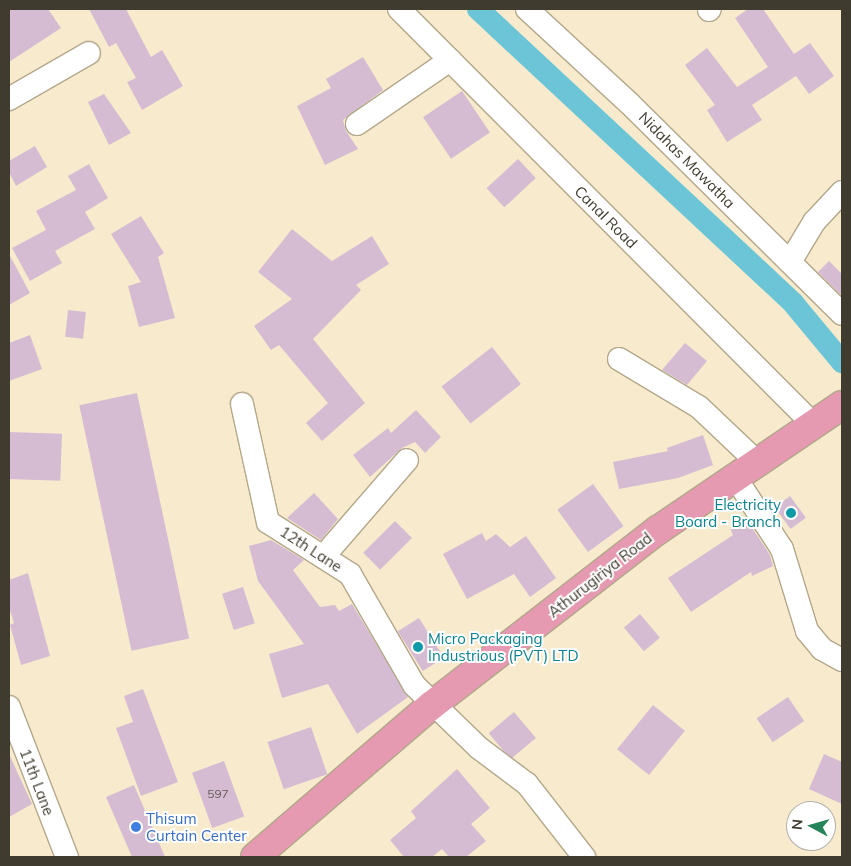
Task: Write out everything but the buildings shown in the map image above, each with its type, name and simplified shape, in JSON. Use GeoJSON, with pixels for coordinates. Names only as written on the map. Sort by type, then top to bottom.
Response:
{"type":"FeatureCollection","features":[{"type":"Feature","properties":{"kind":"main road","name":"Athurugiriya Road"},"geometry":{"type":"LineString","coordinates":[[255,857],[432,705],[658,530],[829,414]]}},
{"type":"Feature","properties":{"kind":"street","name":"Canal Road"},"geometry":{"type":"LineString","coordinates":[[399,9],[450,60],[829,414]]}},
{"type":"Feature","properties":{"kind":"street","name":"Nidahas Mawatha"},"geometry":{"type":"LineString","coordinates":[[527,9],[630,104],[842,314]]}},
{"type":"Feature","properties":{"kind":"street"},"geometry":{"type":"LineString","coordinates":[[9,98],[89,53]]}},
{"type":"Feature","properties":{"kind":"street"},"geometry":{"type":"LineString","coordinates":[[356,124],[450,60]]}},
{"type":"Feature","properties":{"kind":"street"},"geometry":{"type":"LineString","coordinates":[[790,262],[814,222],[842,192]]}},
{"type":"Feature","properties":{"kind":"street"},"geometry":{"type":"LineString","coordinates":[[619,359],[699,407],[746,469],[782,549],[808,631],[822,649],[842,660]]}},
{"type":"Feature","properties":{"kind":"street","name":"12th Lane"},"geometry":{"type":"LineString","coordinates":[[242,404],[268,522],[350,574],[414,685],[432,705],[479,748],[527,784],[584,857]]}},
{"type":"Feature","properties":{"kind":"street"},"geometry":{"type":"LineString","coordinates":[[324,557],[407,460]]}},
{"type":"Feature","properties":{"kind":"street","name":"11th Lane"},"geometry":{"type":"LineString","coordinates":[[9,707],[67,857]]}},
{"type":"Feature","properties":{"kind":"waterway"},"geometry":{"type":"LineString","coordinates":[[478,9],[793,303],[842,362]]}},
{"type":"Feature","properties":{"kind":"place","name":"Electricity Board - Branch"},"geometry":{"type":"Point","coordinates":[791,513]}},
{"type":"Feature","properties":{"kind":"place","name":"Micro Packaging Industrious (PVT) LTD"},"geometry":{"type":"Point","coordinates":[418,647]}},
{"type":"Feature","properties":{"kind":"place","name":"Thisum Curtain Center"},"geometry":{"type":"Point","coordinates":[136,827]}}]}
